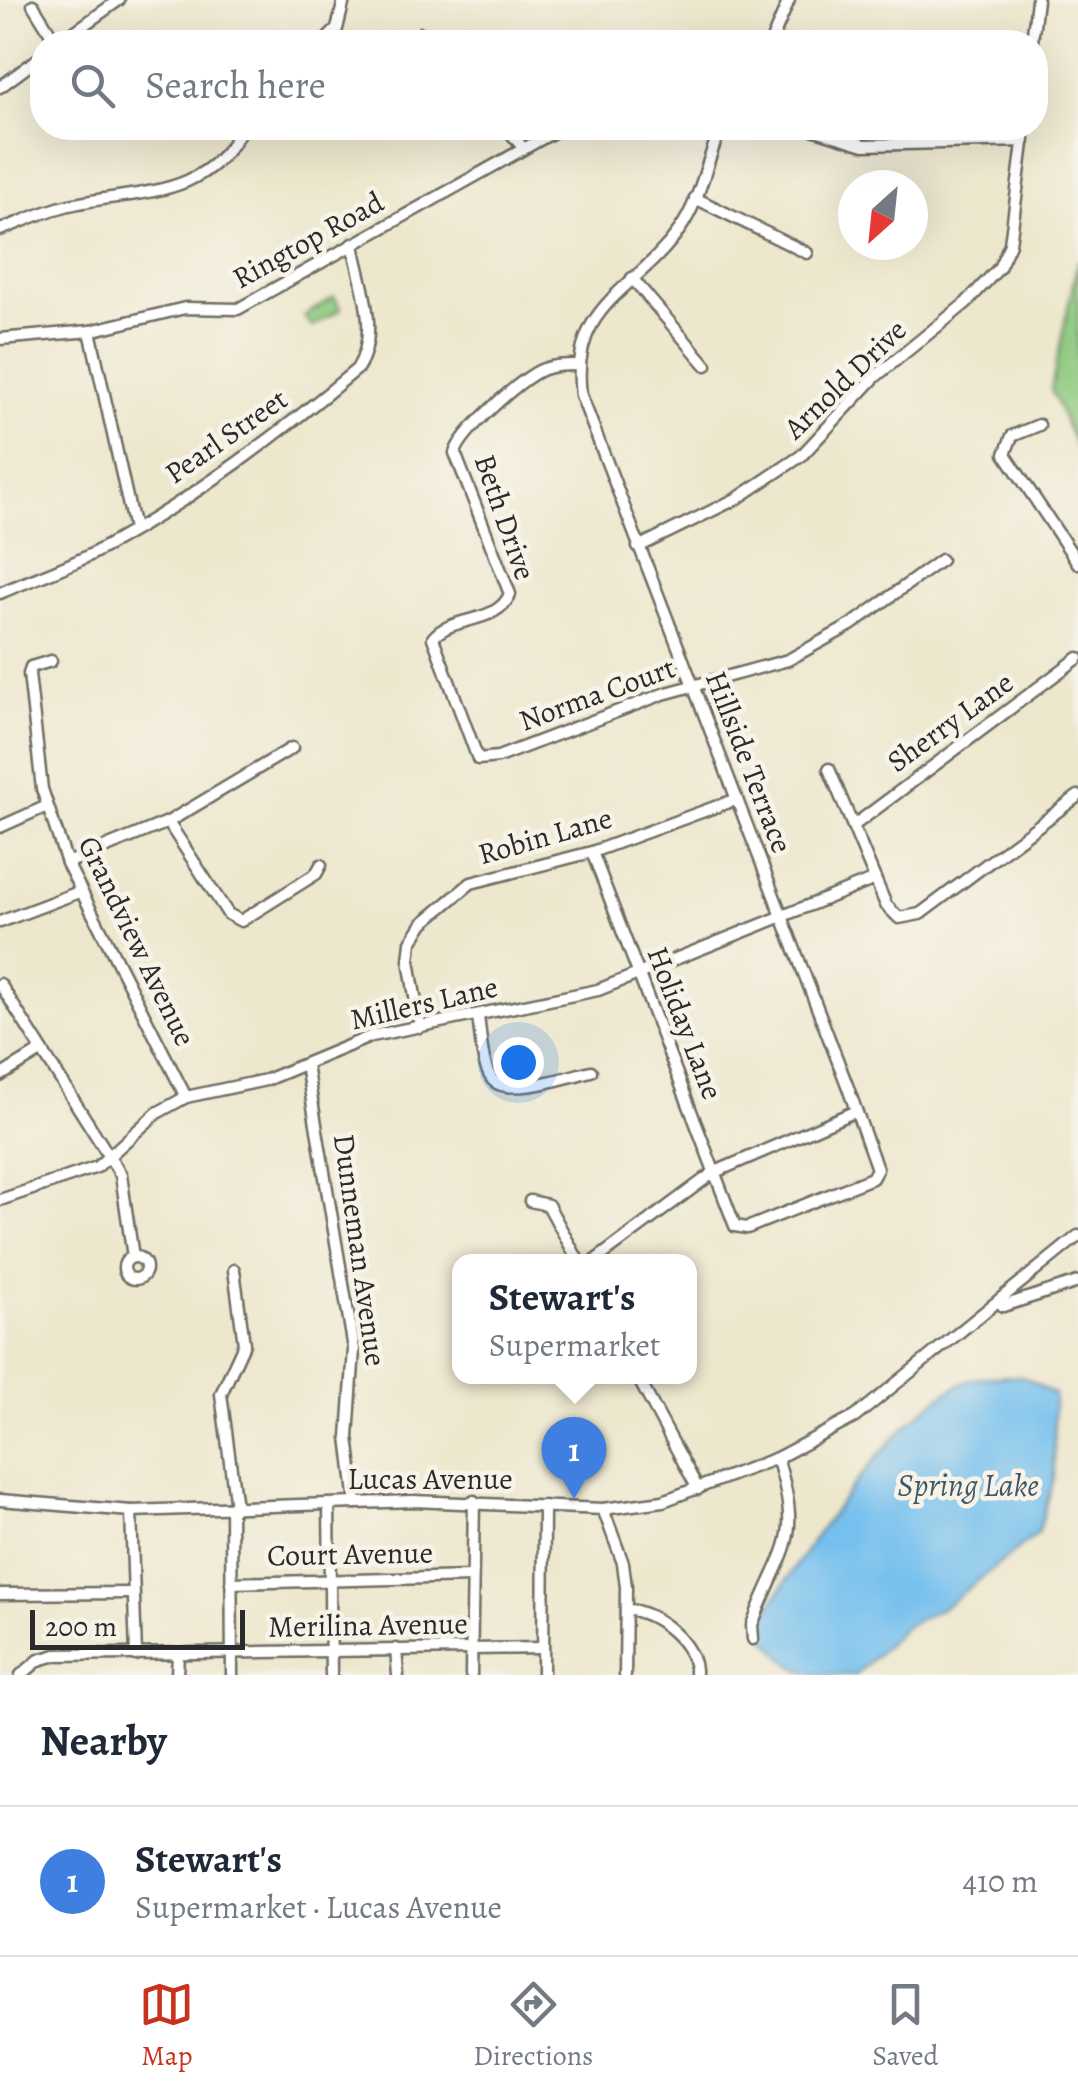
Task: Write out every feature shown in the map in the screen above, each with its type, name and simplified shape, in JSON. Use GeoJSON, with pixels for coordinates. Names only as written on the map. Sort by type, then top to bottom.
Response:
{"type":"FeatureCollection","features":[{"type":"Feature","properties":{"kind":"street"},"geometry":{"type":"LineString","coordinates":[[75,30],[118,0]]}},
{"type":"Feature","properties":{"kind":"street"},"geometry":{"type":"LineString","coordinates":[[337,30],[344,0]]}},
{"type":"Feature","properties":{"kind":"street"},"geometry":{"type":"LineString","coordinates":[[776,30],[789,0]]}},
{"type":"Feature","properties":{"kind":"street"},"geometry":{"type":"LineString","coordinates":[[1033,30],[1037,0]]}},
{"type":"Feature","properties":{"kind":"street"},"geometry":{"type":"LineString","coordinates":[[33,5],[50,30]]}},
{"type":"Feature","properties":{"kind":"street"},"geometry":{"type":"LineString","coordinates":[[0,85],[30,64]]}},
{"type":"Feature","properties":{"kind":"street"},"geometry":{"type":"LineString","coordinates":[[0,230],[70,205],[166,192],[208,167],[232,140]]}},
{"type":"Feature","properties":{"kind":"street"},"geometry":{"type":"LineString","coordinates":[[517,140],[523,148]]}},
{"type":"Feature","properties":{"kind":"street","name":"Ringtop Road"},"geometry":{"type":"LineString","coordinates":[[0,339],[90,331],[185,308],[238,309],[538,140]]}},
{"type":"Feature","properties":{"kind":"street"},"geometry":{"type":"LineString","coordinates":[[578,364],[594,318],[670,243],[695,198],[717,140]]}},
{"type":"Feature","properties":{"kind":"street"},"geometry":{"type":"LineString","coordinates":[[846,140],[864,146],[1024,141]]}},
{"type":"Feature","properties":{"kind":"street","name":"Arnold Drive"},"geometry":{"type":"LineString","coordinates":[[638,547],[772,478],[808,449],[874,377],[966,303],[1008,252],[1024,141]]}},
{"type":"Feature","properties":{"kind":"street"},"geometry":{"type":"LineString","coordinates":[[695,198],[807,254]]}},
{"type":"Feature","properties":{"kind":"street","name":"Pearl Street"},"geometry":{"type":"LineString","coordinates":[[0,593],[91,554],[134,528],[275,437],[357,369],[366,355],[370,332],[353,244]]}},
{"type":"Feature","properties":{"kind":"street"},"geometry":{"type":"LineString","coordinates":[[632,278],[706,366]]}},
{"type":"Feature","properties":{"kind":"street"},"geometry":{"type":"LineString","coordinates":[[90,331],[134,528]]}},
{"type":"Feature","properties":{"kind":"street","name":"Hillside Terrace"},"geometry":{"type":"LineString","coordinates":[[578,364],[587,416],[877,1169],[875,1176],[746,1228],[736,1226],[728,1214]]}},
{"type":"Feature","properties":{"kind":"street","name":"Beth Drive"},"geometry":{"type":"LineString","coordinates":[[478,760],[433,638],[442,628],[502,607],[510,594],[455,453],[464,435],[533,375],[549,368],[578,364]]}},
{"type":"Feature","properties":{"kind":"street"},"geometry":{"type":"LineString","coordinates":[[1039,424],[1012,436],[1005,454],[1078,563]]}},
{"type":"Feature","properties":{"kind":"street","name":"Norma Court"},"geometry":{"type":"LineString","coordinates":[[478,760],[498,758],[693,685],[788,660],[812,648],[942,560]]}},
{"type":"Feature","properties":{"kind":"street","name":"Sherry Lane"},"geometry":{"type":"LineString","coordinates":[[852,826],[1078,658]]}},
{"type":"Feature","properties":{"kind":"street","name":"Grandview Avenue"},"geometry":{"type":"LineString","coordinates":[[51,661],[30,667],[28,674],[46,806],[79,892],[186,1098]]}},
{"type":"Feature","properties":{"kind":"street"},"geometry":{"type":"LineString","coordinates":[[67,863],[168,822],[292,748]]}},
{"type":"Feature","properties":{"kind":"street"},"geometry":{"type":"LineString","coordinates":[[829,768],[892,913],[915,916],[1078,796]]}},
{"type":"Feature","properties":{"kind":"street","name":"Robin Lane"},"geometry":{"type":"LineString","coordinates":[[420,1027],[408,960],[410,942],[423,923],[471,883],[592,852],[737,799]]}},
{"type":"Feature","properties":{"kind":"street"},"geometry":{"type":"LineString","coordinates":[[0,827],[46,806]]}},
{"type":"Feature","properties":{"kind":"street"},"geometry":{"type":"LineString","coordinates":[[168,822],[228,914],[241,921],[316,874],[321,864]]}},
{"type":"Feature","properties":{"kind":"street","name":"Holiday Lane"},"geometry":{"type":"LineString","coordinates":[[592,852],[728,1214]]}},
{"type":"Feature","properties":{"kind":"street","name":"Millers Lane"},"geometry":{"type":"LineString","coordinates":[[0,1200],[108,1160],[157,1113],[186,1098],[254,1084],[372,1036],[598,990],[874,879]]}},
{"type":"Feature","properties":{"kind":"street"},"geometry":{"type":"LineString","coordinates":[[0,922],[79,892]]}},
{"type":"Feature","properties":{"kind":"street"},"geometry":{"type":"LineString","coordinates":[[0,984],[125,1184],[133,1257]]}},
{"type":"Feature","properties":{"kind":"street"},"geometry":{"type":"LineString","coordinates":[[478,1017],[489,1074],[497,1084],[512,1088],[591,1071]]}},
{"type":"Feature","properties":{"kind":"street"},"geometry":{"type":"LineString","coordinates":[[0,1076],[41,1051]]}},
{"type":"Feature","properties":{"kind":"street","name":"Dunneman Avenue"},"geometry":{"type":"LineString","coordinates":[[306,1065],[354,1349],[348,1437],[356,1503]]}},
{"type":"Feature","properties":{"kind":"street"},"geometry":{"type":"LineString","coordinates":[[604,1254],[713,1172],[856,1111]]}},
{"type":"Feature","properties":{"kind":"street"},"geometry":{"type":"LineString","coordinates":[[530,1202],[548,1205],[575,1254]]}},
{"type":"Feature","properties":{"kind":"street","name":"Lucas Avenue"},"geometry":{"type":"LineString","coordinates":[[0,1500],[132,1511],[426,1501],[603,1509],[641,1506],[777,1458],[855,1417],[1078,1236]]}},
{"type":"Feature","properties":{"kind":"street"},"geometry":{"type":"LineString","coordinates":[[232,1675],[233,1507],[221,1394],[244,1344],[234,1270]]}},
{"type":"Feature","properties":{"kind":"street"},"geometry":{"type":"LineString","coordinates":[[986,1314],[1078,1282]]}},
{"type":"Feature","properties":{"kind":"street"},"geometry":{"type":"LineString","coordinates":[[641,1384],[698,1489]]}},
{"type":"Feature","properties":{"kind":"street"},"geometry":{"type":"LineString","coordinates":[[752,1639],[752,1625],[792,1525],[790,1497],[777,1458]]}},
{"type":"Feature","properties":{"kind":"street"},"geometry":{"type":"LineString","coordinates":[[472,1675],[474,1501]]}},
{"type":"Feature","properties":{"kind":"street"},"geometry":{"type":"LineString","coordinates":[[329,1504],[331,1675]]}},
{"type":"Feature","properties":{"kind":"street"},"geometry":{"type":"LineString","coordinates":[[543,1675],[544,1506]]}},
{"type":"Feature","properties":{"kind":"street"},"geometry":{"type":"LineString","coordinates":[[603,1509],[623,1564],[625,1675]]}},
{"type":"Feature","properties":{"kind":"street"},"geometry":{"type":"LineString","coordinates":[[132,1511],[136,1654]]}},
{"type":"Feature","properties":{"kind":"street","name":"Court Avenue"},"geometry":{"type":"LineString","coordinates":[[231,1583],[329,1577],[471,1578]]}},
{"type":"Feature","properties":{"kind":"street"},"geometry":{"type":"LineString","coordinates":[[0,1594],[134,1594]]}},
{"type":"Feature","properties":{"kind":"street"},"geometry":{"type":"LineString","coordinates":[[626,1610],[643,1612],[678,1638],[694,1660],[695,1675]]}},
{"type":"Feature","properties":{"kind":"street","name":"Merilina Avenue"},"geometry":{"type":"LineString","coordinates":[[21,1675],[48,1656],[542,1648]]}},
{"type":"Feature","properties":{"kind":"street"},"geometry":{"type":"LineString","coordinates":[[396,1649],[398,1675]]}},
{"type":"Feature","properties":{"kind":"street"},"geometry":{"type":"LineString","coordinates":[[177,1675],[178,1653]]}},
{"type":"Feature","properties":{"kind":"green space"},"geometry":{"type":"Polygon","coordinates":[[[1078,260],[1078,452],[1051,389],[1078,260]]]}},
{"type":"Feature","properties":{"kind":"green space"},"geometry":{"type":"Polygon","coordinates":[[[334,297],[341,309],[312,327],[304,316],[334,297]]]}},
{"type":"Feature","properties":{"kind":"water","name":"Spring Lake"},"geometry":{"type":"Polygon","coordinates":[[[1022,1376],[1054,1394],[1054,1479],[1038,1533],[947,1605],[904,1627],[856,1675],[808,1672],[789,1663],[758,1628],[797,1564],[850,1490],[910,1423],[940,1398],[974,1379],[1022,1376]]]}},
{"type":"Feature","properties":{"kind":"place","name":"Stewart's"},"geometry":{"type":"Point","coordinates":[574,1499]}}]}
